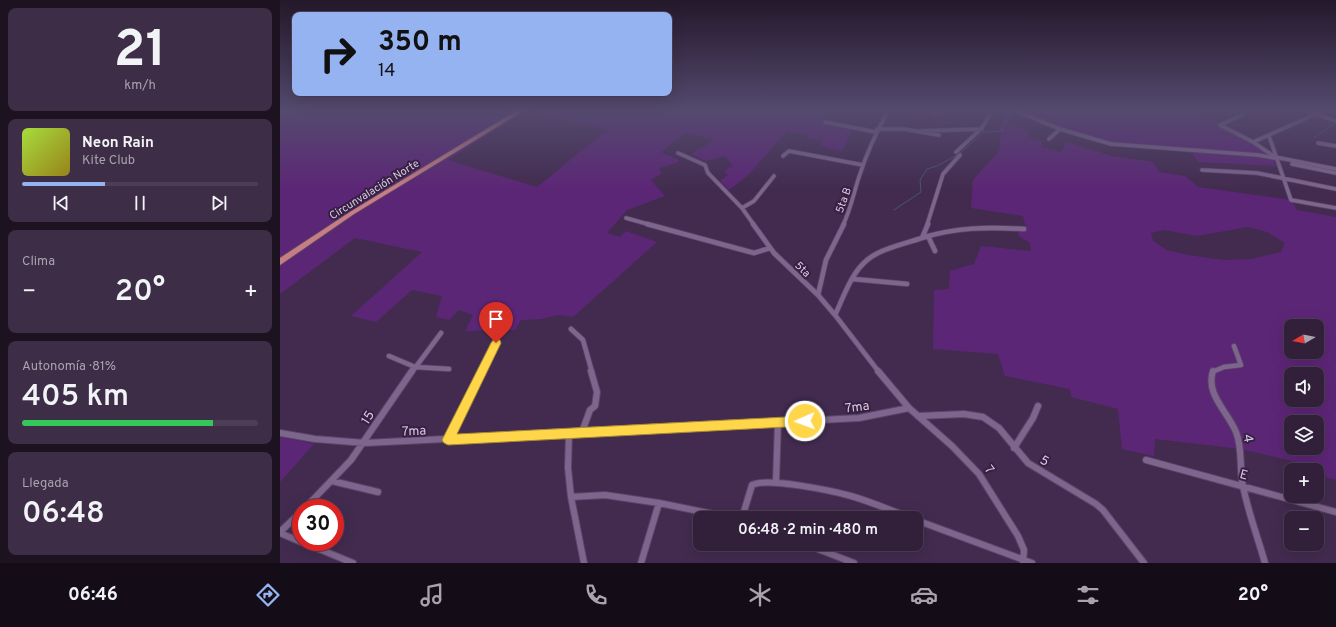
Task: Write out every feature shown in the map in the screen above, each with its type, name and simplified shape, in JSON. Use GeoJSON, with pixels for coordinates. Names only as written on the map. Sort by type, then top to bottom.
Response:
{"type":"FeatureCollection","features":[{"type":"Feature","properties":{"kind":"highway","name":"Circunvalación Norte"},"geometry":{"type":"LineString","coordinates":[[280,257],[349,211],[472,137]]}},
{"type":"Feature","properties":{"kind":"highway","name":"Circunvalación Norte"},"geometry":{"type":"LineString","coordinates":[[280,262],[359,209],[479,137]]}},
{"type":"Feature","properties":{"kind":"street","name":"5ta B"},"geometry":{"type":"LineString","coordinates":[[818,295],[826,260],[846,217],[863,165],[874,137]]}},
{"type":"Feature","properties":{"kind":"street"},"geometry":{"type":"LineString","coordinates":[[922,238],[932,213],[940,182],[958,153],[971,137]]}},
{"type":"Feature","properties":{"kind":"street"},"geometry":{"type":"LineString","coordinates":[[1088,137],[1111,144],[1258,155],[1336,169]]}},
{"type":"Feature","properties":{"kind":"street"},"geometry":{"type":"LineString","coordinates":[[1244,137],[1276,158],[1336,173]]}},
{"type":"Feature","properties":{"kind":"street"},"geometry":{"type":"LineString","coordinates":[[1253,142],[1266,137]]}},
{"type":"Feature","properties":{"kind":"street"},"geometry":{"type":"LineString","coordinates":[[1270,137],[1291,200],[1336,208]]}},
{"type":"Feature","properties":{"kind":"street"},"geometry":{"type":"LineString","coordinates":[[1318,143],[1336,146]]}},
{"type":"Feature","properties":{"kind":"street"},"geometry":{"type":"LineString","coordinates":[[783,156],[789,151],[863,165]]}},
{"type":"Feature","properties":{"kind":"street","name":"5ta"},"geometry":{"type":"LineString","coordinates":[[678,153],[705,165],[708,173],[742,208],[770,248],[818,295],[836,315],[881,375],[909,408]]}},
{"type":"Feature","properties":{"kind":"street"},"geometry":{"type":"LineString","coordinates":[[1202,170],[1282,177],[1336,189]]}},
{"type":"Feature","properties":{"kind":"street"},"geometry":{"type":"LineString","coordinates":[[742,208],[754,201],[774,176]]}},
{"type":"Feature","properties":{"kind":"street"},"geometry":{"type":"LineString","coordinates":[[626,218],[754,253],[770,248]]}},
{"type":"Feature","properties":{"kind":"street"},"geometry":{"type":"LineString","coordinates":[[836,315],[858,270],[865,261],[874,255],[949,230],[974,227],[1024,229]]}},
{"type":"Feature","properties":{"kind":"street"},"geometry":{"type":"LineString","coordinates":[[928,236],[935,251]]}},
{"type":"Feature","properties":{"kind":"street"},"geometry":{"type":"LineString","coordinates":[[853,278],[907,284]]}},
{"type":"Feature","properties":{"kind":"street"},"geometry":{"type":"LineString","coordinates":[[571,329],[583,340],[597,392],[595,406],[590,410],[582,432]]}},
{"type":"Feature","properties":{"kind":"street","name":"15"},"geometry":{"type":"LineString","coordinates":[[314,499],[365,443],[415,367],[441,333]]}},
{"type":"Feature","properties":{"kind":"street"},"geometry":{"type":"LineString","coordinates":[[448,440],[496,343]]}},
{"type":"Feature","properties":{"kind":"street","name":"4"},"geometry":{"type":"LineString","coordinates":[[1234,346],[1241,366],[1224,367],[1212,371],[1211,376],[1214,394],[1236,430],[1242,486],[1265,563]]}},
{"type":"Feature","properties":{"kind":"street"},"geometry":{"type":"LineString","coordinates":[[389,356],[415,367],[449,369]]}},
{"type":"Feature","properties":{"kind":"street"},"geometry":{"type":"LineString","coordinates":[[1014,448],[1033,418],[1038,406]]}},
{"type":"Feature","properties":{"kind":"street","name":"7"},"geometry":{"type":"LineString","coordinates":[[909,408],[952,446],[979,474],[1018,536],[1024,550],[1023,561]]}},
{"type":"Feature","properties":{"kind":"street","name":"7ma"},"geometry":{"type":"LineString","coordinates":[[280,434],[315,439],[365,443],[448,440],[859,418],[909,408]]}},
{"type":"Feature","properties":{"kind":"street","name":"5"},"geometry":{"type":"LineString","coordinates":[[918,416],[957,414],[983,417],[999,428],[1014,448],[1028,463],[1096,504],[1103,510],[1144,563]]}},
{"type":"Feature","properties":{"kind":"street"},"geometry":{"type":"LineString","coordinates":[[776,482],[778,422]]}},
{"type":"Feature","properties":{"kind":"street"},"geometry":{"type":"LineString","coordinates":[[569,433],[568,468],[571,497],[584,563]]}},
{"type":"Feature","properties":{"kind":"street","name":"E"},"geometry":{"type":"LineString","coordinates":[[1146,460],[1336,512]]}},
{"type":"Feature","properties":{"kind":"street"},"geometry":{"type":"LineString","coordinates":[[332,481],[378,492]]}},
{"type":"Feature","properties":{"kind":"street"},"geometry":{"type":"LineString","coordinates":[[744,511],[752,485],[758,482],[776,482],[851,496],[893,511]]}},
{"type":"Feature","properties":{"kind":"street"},"geometry":{"type":"LineString","coordinates":[[571,497],[605,495],[659,503],[698,511]]}},
{"type":"Feature","properties":{"kind":"street"},"geometry":{"type":"LineString","coordinates":[[641,563],[659,503]]}},
{"type":"Feature","properties":{"kind":"street"},"geometry":{"type":"LineString","coordinates":[[292,521],[280,533],[292,538]]}},
{"type":"Feature","properties":{"kind":"street"},"geometry":{"type":"LineString","coordinates":[[923,523],[1023,561],[1032,563]]}},
{"type":"Feature","properties":{"kind":"street"},"geometry":{"type":"LineString","coordinates":[[323,551],[353,563]]}},
{"type":"Feature","properties":{"kind":"street"},"geometry":{"type":"LineString","coordinates":[[823,551],[854,563]]}},
{"type":"Feature","properties":{"kind":"shaded area"},"geometry":{"type":"Polygon","coordinates":[[[280,137],[484,137],[448,160],[537,187],[598,137],[680,137],[661,152],[679,160],[677,163],[660,168],[661,174],[651,180],[665,196],[627,210],[607,233],[620,237],[626,231],[657,242],[573,317],[559,315],[541,319],[521,320],[515,330],[465,331],[473,315],[459,310],[449,320],[436,317],[442,296],[412,290],[376,322],[351,316],[422,252],[355,238],[280,294],[280,137]]]}},
{"type":"Feature","properties":{"kind":"shaded area"},"geometry":{"type":"Polygon","coordinates":[[[703,137],[781,137],[748,175],[729,190],[720,181],[728,175],[724,171],[733,166],[725,156],[705,161],[691,154],[714,140],[703,137]]]}},
{"type":"Feature","properties":{"kind":"shaded area"},"geometry":{"type":"Polygon","coordinates":[[[849,137],[842,151],[820,146],[822,141],[807,138],[849,137]]]}},
{"type":"Feature","properties":{"kind":"shaded area"},"geometry":{"type":"Polygon","coordinates":[[[1001,137],[1029,137],[1043,141],[1041,147],[1061,152],[1066,142],[1112,156],[1153,162],[1159,172],[1185,176],[1198,187],[1291,200],[1297,210],[1336,217],[1336,480],[1327,478],[1324,472],[1324,463],[1301,463],[1241,449],[1155,439],[1154,456],[1122,449],[1118,409],[1071,397],[1070,389],[1005,376],[998,354],[933,349],[934,290],[949,289],[950,271],[974,264],[981,246],[1031,251],[1030,243],[1019,236],[1017,229],[1026,229],[1023,216],[971,208],[973,180],[999,151],[1001,137]],[[1248,227],[1197,236],[1164,230],[1151,233],[1153,241],[1167,250],[1188,255],[1224,260],[1251,259],[1281,252],[1285,243],[1267,232],[1248,227]]]}},
{"type":"Feature","properties":{"kind":"shaded area"},"geometry":{"type":"Polygon","coordinates":[[[1089,137],[1244,137],[1272,155],[1276,166],[1198,162],[1190,150],[1112,144],[1089,137]]]}},
{"type":"Feature","properties":{"kind":"shaded area"},"geometry":{"type":"Polygon","coordinates":[[[280,437],[314,444],[280,482],[280,437]]]}},
{"type":"Feature","properties":{"kind":"waterway"},"geometry":{"type":"LineString","coordinates":[[894,210],[921,192],[920,180],[927,169],[937,166],[959,154],[978,137]]}},
{"type":"Feature","properties":{"kind":"route"},"geometry":{"type":"LineString","coordinates":[[496,343],[448,440],[805,421]]}}]}
